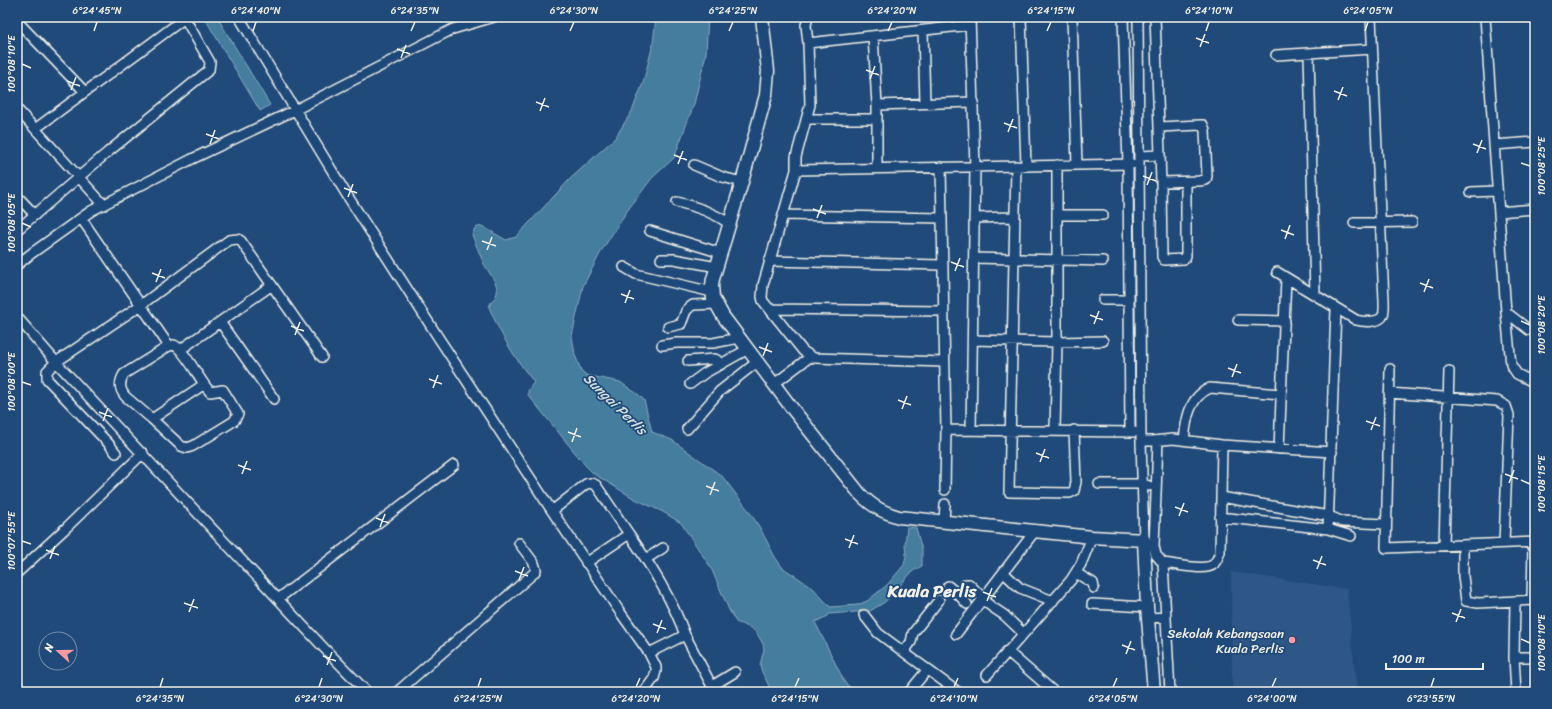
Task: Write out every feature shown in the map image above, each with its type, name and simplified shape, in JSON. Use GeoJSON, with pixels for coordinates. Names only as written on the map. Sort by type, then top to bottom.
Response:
{"type":"FeatureCollection","features":[{"type":"Feature","properties":{"kind":"main road"},"geometry":{"type":"LineString","coordinates":[[762,17],[768,83],[760,119],[713,279],[712,292],[716,304],[739,338],[791,407],[870,504],[884,512],[898,517],[944,522],[1092,537],[1144,540],[1147,612],[1154,692]]}},
{"type":"Feature","properties":{"kind":"street"},"geometry":{"type":"LineString","coordinates":[[239,17],[358,212],[552,512],[649,653],[656,667],[650,690]]}},
{"type":"Feature","properties":{"kind":"street"},"geometry":{"type":"LineString","coordinates":[[17,266],[32,253],[81,218],[192,159],[295,110],[453,29],[494,17]]}},
{"type":"Feature","properties":{"kind":"street"},"geometry":{"type":"LineString","coordinates":[[808,17],[806,25],[810,98],[807,119],[796,157],[796,170],[762,291],[763,301],[803,351],[810,357],[819,359],[944,362]]}},
{"type":"Feature","properties":{"kind":"street"},"geometry":{"type":"LineString","coordinates":[[1021,17],[1026,166]]}},
{"type":"Feature","properties":{"kind":"street"},"geometry":{"type":"LineString","coordinates":[[1072,17],[1077,165]]}},
{"type":"Feature","properties":{"kind":"street"},"geometry":{"type":"LineString","coordinates":[[1123,17],[1128,164],[1130,431]]}},
{"type":"Feature","properties":{"kind":"street"},"geometry":{"type":"LineString","coordinates":[[1138,17],[1141,280],[1149,486],[1154,546],[1156,554],[1163,563],[1170,692]]}},
{"type":"Feature","properties":{"kind":"street"},"geometry":{"type":"LineString","coordinates":[[1155,17],[1162,257],[1164,260],[1184,259],[1186,256],[1186,182]]}},
{"type":"Feature","properties":{"kind":"street"},"geometry":{"type":"LineString","coordinates":[[1277,272],[1349,317],[1362,322],[1371,321],[1382,317],[1384,311],[1384,300],[1371,17]]}},
{"type":"Feature","properties":{"kind":"street"},"geometry":{"type":"LineString","coordinates":[[1485,17],[1506,312],[1513,369],[1517,374],[1535,383]]}},
{"type":"Feature","properties":{"kind":"street"},"geometry":{"type":"LineString","coordinates":[[17,230],[80,178],[108,152],[209,70],[210,62],[185,18],[35,129]]}},
{"type":"Feature","properties":{"kind":"street"},"geometry":{"type":"LineString","coordinates":[[17,21],[85,92]]}},
{"type":"Feature","properties":{"kind":"street"},"geometry":{"type":"LineString","coordinates":[[808,43],[923,31],[970,21],[974,102],[975,167],[971,430]]}},
{"type":"Feature","properties":{"kind":"street"},"geometry":{"type":"LineString","coordinates":[[923,31],[925,103]]}},
{"type":"Feature","properties":{"kind":"street"},"geometry":{"type":"LineString","coordinates":[[872,36],[877,105],[877,168]]}},
{"type":"Feature","properties":{"kind":"street"},"geometry":{"type":"LineString","coordinates":[[1276,55],[1372,50]]}},
{"type":"Feature","properties":{"kind":"street"},"geometry":{"type":"LineString","coordinates":[[1309,53],[1315,295]]}},
{"type":"Feature","properties":{"kind":"street"},"geometry":{"type":"LineString","coordinates":[[877,105],[974,102]]}},
{"type":"Feature","properties":{"kind":"street"},"geometry":{"type":"LineString","coordinates":[[17,109],[104,205]]}},
{"type":"Feature","properties":{"kind":"street"},"geometry":{"type":"LineString","coordinates":[[807,119],[876,119]]}},
{"type":"Feature","properties":{"kind":"street"},"geometry":{"type":"LineString","coordinates":[[1159,127],[1200,125],[1205,127],[1207,176],[1203,181],[1161,182]]}},
{"type":"Feature","properties":{"kind":"street"},"geometry":{"type":"LineString","coordinates":[[1494,145],[1535,142]]}},
{"type":"Feature","properties":{"kind":"street"},"geometry":{"type":"LineString","coordinates":[[796,170],[1128,164],[1160,155]]}},
{"type":"Feature","properties":{"kind":"street"},"geometry":{"type":"LineString","coordinates":[[694,165],[722,177],[742,182]]}},
{"type":"Feature","properties":{"kind":"street"},"geometry":{"type":"LineString","coordinates":[[1055,430],[1057,342],[1057,165]]}},
{"type":"Feature","properties":{"kind":"street"},"geometry":{"type":"LineString","coordinates":[[1016,166],[1009,430],[1009,492],[1070,493],[1074,491],[1076,482],[1074,430]]}},
{"type":"Feature","properties":{"kind":"street"},"geometry":{"type":"LineString","coordinates":[[941,167],[946,430],[945,490]]}},
{"type":"Feature","properties":{"kind":"street"},"geometry":{"type":"LineString","coordinates":[[1470,192],[1497,191]]}},
{"type":"Feature","properties":{"kind":"street"},"geometry":{"type":"LineString","coordinates":[[17,196],[35,215]]}},
{"type":"Feature","properties":{"kind":"street"},"geometry":{"type":"LineString","coordinates":[[677,202],[703,210],[722,218],[730,224]]}},
{"type":"Feature","properties":{"kind":"street"},"geometry":{"type":"LineString","coordinates":[[1499,212],[1535,209]]}},
{"type":"Feature","properties":{"kind":"street"},"geometry":{"type":"LineString","coordinates":[[783,215],[941,218]]}},
{"type":"Feature","properties":{"kind":"street"},"geometry":{"type":"LineString","coordinates":[[1057,215],[1103,215]]}},
{"type":"Feature","properties":{"kind":"street"},"geometry":{"type":"LineString","coordinates":[[974,218],[1014,217]]}},
{"type":"Feature","properties":{"kind":"street"},"geometry":{"type":"LineString","coordinates":[[81,218],[169,346]]}},
{"type":"Feature","properties":{"kind":"street"},"geometry":{"type":"LineString","coordinates":[[1354,223],[1412,222]]}},
{"type":"Feature","properties":{"kind":"street"},"geometry":{"type":"LineString","coordinates":[[650,231],[721,253]]}},
{"type":"Feature","properties":{"kind":"street"},"geometry":{"type":"LineString","coordinates":[[116,453],[47,379],[47,371],[56,362],[141,305],[229,240],[238,239],[241,241],[322,357]]}},
{"type":"Feature","properties":{"kind":"street"},"geometry":{"type":"LineString","coordinates":[[974,258],[1103,261]]}},
{"type":"Feature","properties":{"kind":"street"},"geometry":{"type":"LineString","coordinates":[[661,259],[674,259],[716,267]]}},
{"type":"Feature","properties":{"kind":"street"},"geometry":{"type":"LineString","coordinates":[[770,261],[942,265]]}},
{"type":"Feature","properties":{"kind":"street"},"geometry":{"type":"LineString","coordinates":[[624,267],[636,274],[712,292]]}},
{"type":"Feature","properties":{"kind":"street"},"geometry":{"type":"LineString","coordinates":[[1279,449],[1286,278]]}},
{"type":"Feature","properties":{"kind":"street"},"geometry":{"type":"LineString","coordinates":[[1128,281],[1141,280]]}},
{"type":"Feature","properties":{"kind":"street"},"geometry":{"type":"LineString","coordinates":[[180,350],[272,285]]}},
{"type":"Feature","properties":{"kind":"street"},"geometry":{"type":"LineString","coordinates":[[1103,300],[1128,300]]}},
{"type":"Feature","properties":{"kind":"street"},"geometry":{"type":"LineString","coordinates":[[668,327],[681,324],[688,308],[693,305],[716,304]]}},
{"type":"Feature","properties":{"kind":"street"},"geometry":{"type":"LineString","coordinates":[[770,309],[943,311]]}},
{"type":"Feature","properties":{"kind":"street"},"geometry":{"type":"LineString","coordinates":[[1328,529],[1336,309]]}},
{"type":"Feature","properties":{"kind":"street"},"geometry":{"type":"LineString","coordinates":[[1506,312],[1530,330],[1535,330]]}},
{"type":"Feature","properties":{"kind":"street"},"geometry":{"type":"LineString","coordinates":[[17,317],[56,362],[367,692]]}},
{"type":"Feature","properties":{"kind":"street"},"geometry":{"type":"LineString","coordinates":[[1238,320],[1285,321]]}},
{"type":"Feature","properties":{"kind":"street"},"geometry":{"type":"LineString","coordinates":[[220,322],[274,399]]}},
{"type":"Feature","properties":{"kind":"street"},"geometry":{"type":"LineString","coordinates":[[662,345],[676,343],[713,343],[739,338]]}},
{"type":"Feature","properties":{"kind":"street"},"geometry":{"type":"LineString","coordinates":[[973,340],[1057,342],[1103,341]]}},
{"type":"Feature","properties":{"kind":"street"},"geometry":{"type":"LineString","coordinates":[[174,345],[180,350],[203,385],[212,393],[222,390],[225,392],[237,411],[237,416],[234,421],[193,446],[187,448],[181,446],[152,418],[122,393],[120,384],[124,374],[169,346],[174,345]]}},
{"type":"Feature","properties":{"kind":"street"},"geometry":{"type":"LineString","coordinates":[[690,384],[700,376],[748,349]]}},
{"type":"Feature","properties":{"kind":"street"},"geometry":{"type":"LineString","coordinates":[[774,384],[810,357]]}},
{"type":"Feature","properties":{"kind":"street"},"geometry":{"type":"LineString","coordinates":[[688,361],[715,359],[720,365]]}},
{"type":"Feature","properties":{"kind":"street"},"geometry":{"type":"LineString","coordinates":[[687,429],[720,392],[757,362]]}},
{"type":"Feature","properties":{"kind":"street"},"geometry":{"type":"LineString","coordinates":[[1390,369],[1385,524],[1386,548],[1534,542],[1534,600],[1472,603],[1466,601],[1463,576],[1463,545]]}},
{"type":"Feature","properties":{"kind":"street"},"geometry":{"type":"LineString","coordinates":[[1444,546],[1449,371]]}},
{"type":"Feature","properties":{"kind":"street"},"geometry":{"type":"LineString","coordinates":[[152,418],[203,385]]}},
{"type":"Feature","properties":{"kind":"street"},"geometry":{"type":"LineString","coordinates":[[1184,437],[1189,410],[1200,394],[1210,388],[1282,394]]}},
{"type":"Feature","properties":{"kind":"street"},"geometry":{"type":"LineString","coordinates":[[1389,393],[1448,396],[1497,401],[1502,403],[1508,409],[1509,423],[1504,543]]}},
{"type":"Feature","properties":{"kind":"street"},"geometry":{"type":"LineString","coordinates":[[946,430],[1130,431],[1148,439],[1173,439],[1184,437],[1222,445],[1332,452]]}},
{"type":"Feature","properties":{"kind":"street"},"geometry":{"type":"LineString","coordinates":[[1144,540],[1149,486],[1148,439]]}},
{"type":"Feature","properties":{"kind":"street"},"geometry":{"type":"LineString","coordinates":[[1163,563],[1205,568],[1214,564],[1220,552],[1222,445]]}},
{"type":"Feature","properties":{"kind":"street"},"geometry":{"type":"LineString","coordinates":[[17,573],[143,453]]}},
{"type":"Feature","properties":{"kind":"street"},"geometry":{"type":"LineString","coordinates":[[278,599],[454,465]]}},
{"type":"Feature","properties":{"kind":"street"},"geometry":{"type":"LineString","coordinates":[[552,512],[586,484],[591,483],[596,485],[646,559],[713,689],[735,672]]}},
{"type":"Feature","properties":{"kind":"street"},"geometry":{"type":"LineString","coordinates":[[1099,484],[1149,486]]}},
{"type":"Feature","properties":{"kind":"street"},"geometry":{"type":"LineString","coordinates":[[1221,497],[1329,516],[1343,522],[1385,524]]}},
{"type":"Feature","properties":{"kind":"street"},"geometry":{"type":"LineString","coordinates":[[944,522],[945,504]]}},
{"type":"Feature","properties":{"kind":"street"},"geometry":{"type":"LineString","coordinates":[[1220,517],[1328,529],[1351,536]]}},
{"type":"Feature","properties":{"kind":"street"},"geometry":{"type":"LineString","coordinates":[[956,634],[1035,531]]}},
{"type":"Feature","properties":{"kind":"street"},"geometry":{"type":"LineString","coordinates":[[586,563],[629,534]]}},
{"type":"Feature","properties":{"kind":"street"},"geometry":{"type":"LineString","coordinates":[[987,674],[1053,601],[1076,573],[1086,554],[1092,537]]}},
{"type":"Feature","properties":{"kind":"street"},"geometry":{"type":"LineString","coordinates":[[397,692],[534,573],[536,570],[534,563],[519,543]]}},
{"type":"Feature","properties":{"kind":"street"},"geometry":{"type":"LineString","coordinates":[[646,559],[663,548]]}},
{"type":"Feature","properties":{"kind":"street"},"geometry":{"type":"LineString","coordinates":[[1004,573],[1020,588],[1053,601]]}},
{"type":"Feature","properties":{"kind":"street"},"geometry":{"type":"LineString","coordinates":[[1076,573],[1093,583],[1094,588]]}},
{"type":"Feature","properties":{"kind":"street"},"geometry":{"type":"LineString","coordinates":[[959,596],[967,584],[989,605],[1004,614],[1023,633]]}},
{"type":"Feature","properties":{"kind":"street"},"geometry":{"type":"LineString","coordinates":[[948,586],[967,604]]}},
{"type":"Feature","properties":{"kind":"street"},"geometry":{"type":"LineString","coordinates":[[904,652],[911,642],[913,633],[939,600]]}},
{"type":"Feature","properties":{"kind":"street"},"geometry":{"type":"LineString","coordinates":[[1515,602],[1514,657],[1516,692]]}},
{"type":"Feature","properties":{"kind":"street"},"geometry":{"type":"LineString","coordinates":[[1092,604],[1147,612],[1166,617]]}},
{"type":"Feature","properties":{"kind":"street"},"geometry":{"type":"LineString","coordinates":[[864,615],[878,633],[958,692]]}},
{"type":"Feature","properties":{"kind":"street"},"geometry":{"type":"LineString","coordinates":[[649,653],[685,635]]}},
{"type":"Feature","properties":{"kind":"street"},"geometry":{"type":"LineString","coordinates":[[1007,651],[1054,692]]}},
{"type":"Feature","properties":{"kind":"street"},"geometry":{"type":"LineString","coordinates":[[1514,657],[1535,657]]}},
{"type":"Feature","properties":{"kind":"street"},"geometry":{"type":"LineString","coordinates":[[909,692],[928,669]]}},
{"type":"Feature","properties":{"kind":"street"},"geometry":{"type":"LineString","coordinates":[[17,686],[24,692]]}},
{"type":"Feature","properties":{"kind":"shaded area","name":"Sekolah Kebangsaan Kuala Perlis"},"geometry":{"type":"Polygon","coordinates":[[[1231,572],[1347,589],[1357,692],[1232,692],[1231,572]]]}},
{"type":"Feature","properties":{"kind":"water"},"geometry":{"type":"Polygon","coordinates":[[[204,17],[217,17],[270,105],[260,111],[204,17]]]}},
{"type":"Feature","properties":{"kind":"water","name":"Sungai Perlis"},"geometry":{"type":"Polygon","coordinates":[[[656,17],[708,17],[706,54],[694,104],[674,158],[652,178],[627,211],[602,250],[583,286],[572,336],[575,355],[581,370],[586,375],[620,382],[644,400],[652,432],[672,440],[722,476],[749,511],[782,567],[813,588],[830,607],[857,605],[867,601],[887,585],[904,565],[906,556],[905,544],[907,527],[916,528],[922,550],[922,566],[913,571],[885,602],[870,611],[829,614],[828,616],[815,622],[845,683],[856,692],[772,692],[760,665],[764,649],[763,644],[756,632],[751,628],[736,622],[729,610],[711,568],[681,523],[663,512],[635,499],[594,474],[585,465],[528,395],[528,391],[534,382],[508,346],[489,307],[497,293],[497,289],[495,281],[483,262],[472,235],[475,228],[482,226],[506,240],[516,237],[570,179],[615,138],[632,111],[643,83],[653,44],[656,17]]]}},
{"type":"Feature","properties":{"kind":"place","name":"Sekolah Kebangsaan Kuala Perlis"},"geometry":{"type":"Point","coordinates":[1292,640]}},
{"type":"Feature","properties":{"kind":"district","name":"Kuala Perlis"},"geometry":{"type":"Point","coordinates":[932,591]}}]}
